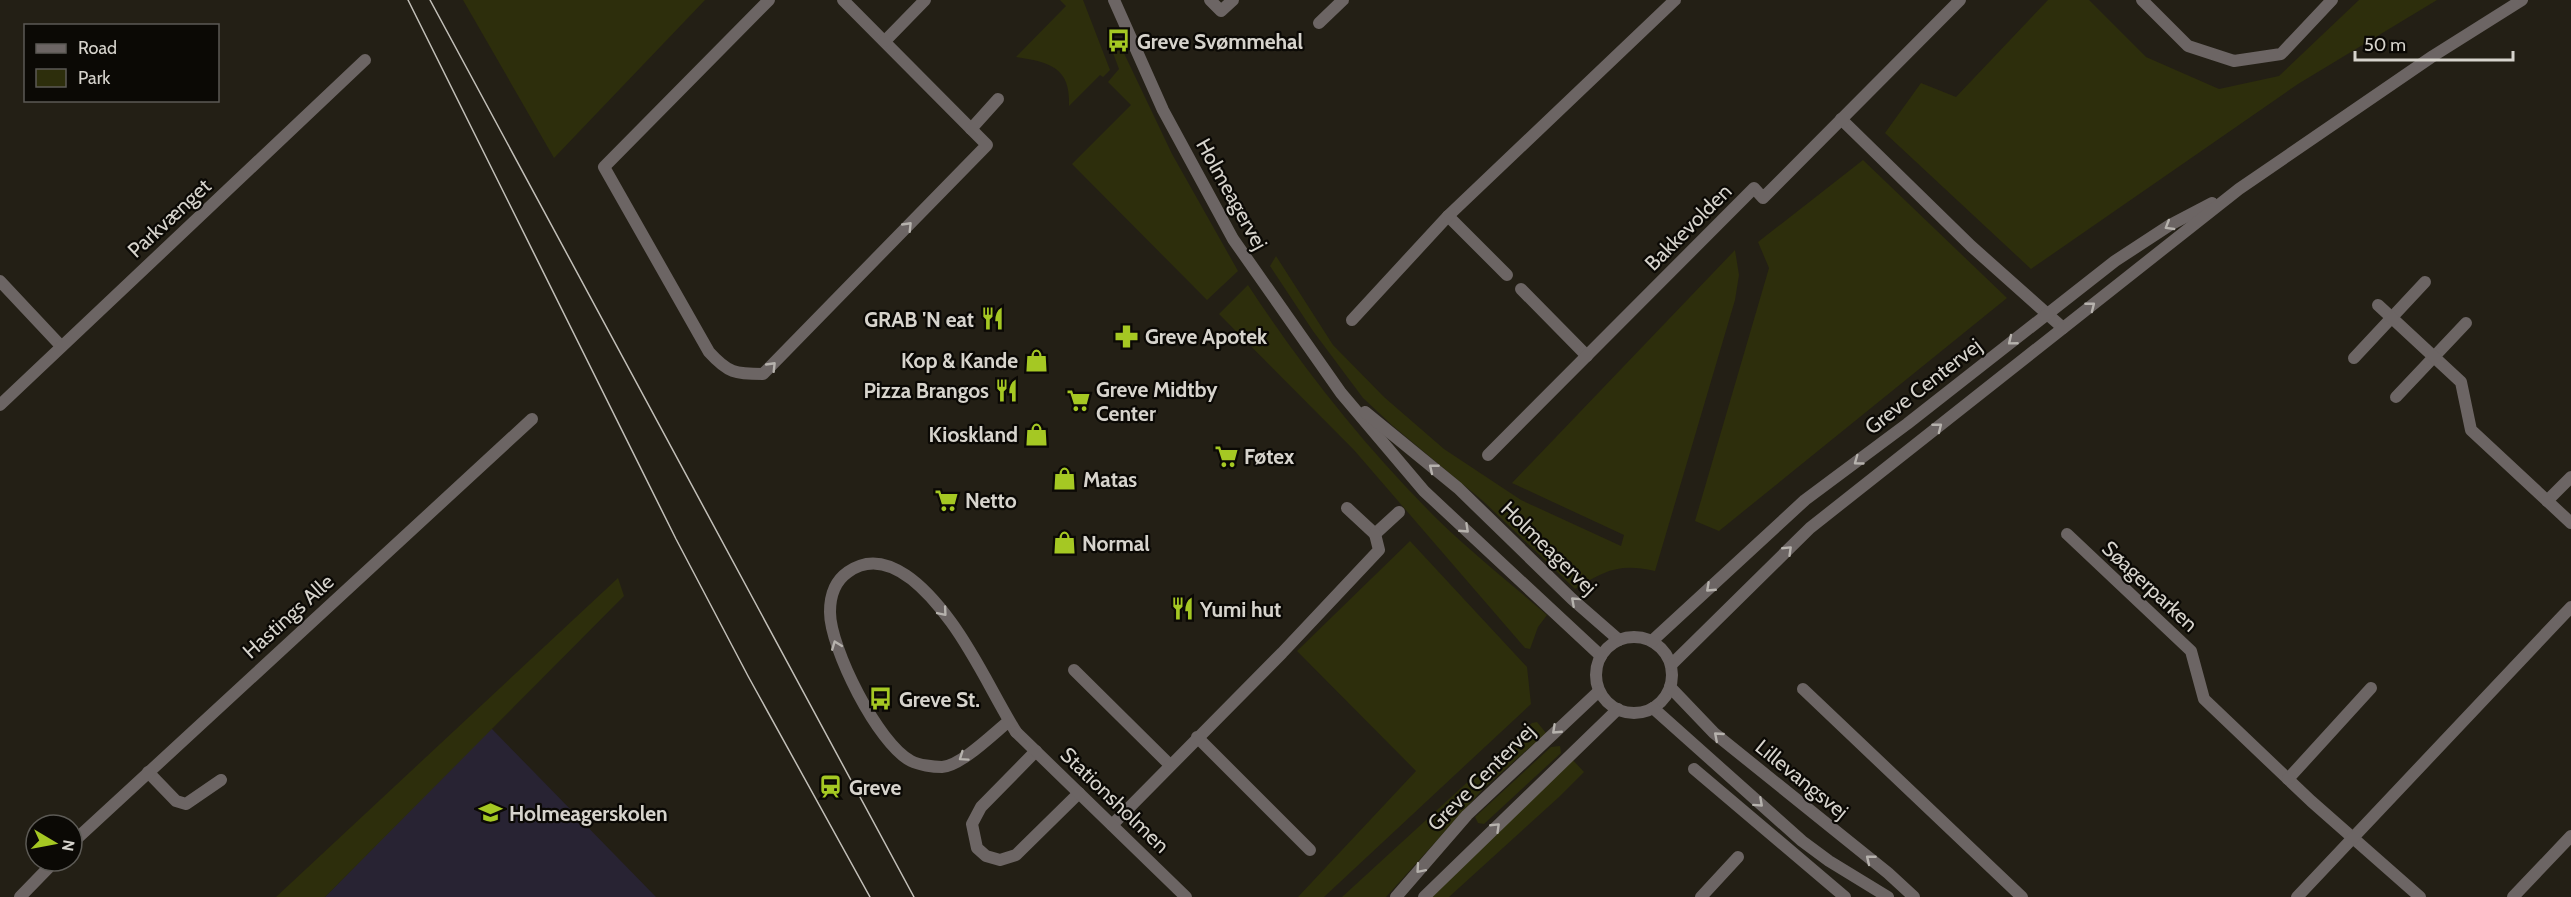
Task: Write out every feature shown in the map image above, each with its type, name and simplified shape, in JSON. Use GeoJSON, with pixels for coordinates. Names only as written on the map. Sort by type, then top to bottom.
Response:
{"type":"FeatureCollection","features":[{"type":"Feature","properties":{"kind":"street"},"geometry":{"type":"LineString","coordinates":[[769,0],[604,167],[709,352],[720,364],[738,374],[763,375],[987,145],[843,0]]}},
{"type":"Feature","properties":{"kind":"street"},"geometry":{"type":"LineString","coordinates":[[885,42],[925,0]]}},
{"type":"Feature","properties":{"kind":"street","name":"Holmeagervej"},"geometry":{"type":"LineString","coordinates":[[1114,0],[1163,110],[1233,239],[1341,393],[1424,491],[1601,656]]}},
{"type":"Feature","properties":{"kind":"street"},"geometry":{"type":"LineString","coordinates":[[1210,0],[1221,11],[1233,0]]}},
{"type":"Feature","properties":{"kind":"street"},"geometry":{"type":"LineString","coordinates":[[1319,23],[1343,0]]}},
{"type":"Feature","properties":{"kind":"street"},"geometry":{"type":"LineString","coordinates":[[1352,320],[1448,216],[1675,0]]}},
{"type":"Feature","properties":{"kind":"street","name":"Bakkevolden"},"geometry":{"type":"LineString","coordinates":[[1488,455],[1754,188],[1763,198],[1960,0]]}},
{"type":"Feature","properties":{"kind":"street"},"geometry":{"type":"LineString","coordinates":[[2142,0],[2188,46],[2234,61],[2282,54],[2332,0]]}},
{"type":"Feature","properties":{"kind":"street","name":"Greve Centervej"},"geometry":{"type":"LineString","coordinates":[[1671,665],[1810,528],[2239,189],[2433,56],[2522,0]]}},
{"type":"Feature","properties":{"kind":"street","name":"Parkvænget"},"geometry":{"type":"LineString","coordinates":[[0,405],[365,60]]}},
{"type":"Feature","properties":{"kind":"street"},"geometry":{"type":"LineString","coordinates":[[971,129],[998,99]]}},
{"type":"Feature","properties":{"kind":"street"},"geometry":{"type":"LineString","coordinates":[[1841,119],[1971,246],[2063,328]]}},
{"type":"Feature","properties":{"kind":"street","name":"Greve Centervej"},"geometry":{"type":"LineString","coordinates":[[1652,641],[1805,500],[1907,424],[2047,313],[2115,261],[2170,225],[2239,189]]}},
{"type":"Feature","properties":{"kind":"street"},"geometry":{"type":"LineString","coordinates":[[1448,216],[1507,275]]}},
{"type":"Feature","properties":{"kind":"street"},"geometry":{"type":"LineString","coordinates":[[0,281],[61,346]]}},
{"type":"Feature","properties":{"kind":"street"},"geometry":{"type":"LineString","coordinates":[[2354,358],[2426,282]]}},
{"type":"Feature","properties":{"kind":"street"},"geometry":{"type":"LineString","coordinates":[[1521,290],[1587,356]]}},
{"type":"Feature","properties":{"kind":"street"},"geometry":{"type":"LineString","coordinates":[[2378,305],[2461,382],[2471,430],[2571,523]]}},
{"type":"Feature","properties":{"kind":"street"},"geometry":{"type":"LineString","coordinates":[[2396,397],[2466,323]]}},
{"type":"Feature","properties":{"kind":"street","name":"Holmeagervej"},"geometry":{"type":"LineString","coordinates":[[1341,393],[1458,488],[1572,599],[1619,640]]}},
{"type":"Feature","properties":{"kind":"street","name":"Hastings Alle"},"geometry":{"type":"LineString","coordinates":[[84,832],[532,419]]}},
{"type":"Feature","properties":{"kind":"street"},"geometry":{"type":"LineString","coordinates":[[2547,501],[2571,477]]}},
{"type":"Feature","properties":{"kind":"street"},"geometry":{"type":"LineString","coordinates":[[1112,825],[1282,653],[1379,550],[1375,534],[1347,508]]}},
{"type":"Feature","properties":{"kind":"street"},"geometry":{"type":"LineString","coordinates":[[1375,534],[1399,512]]}},
{"type":"Feature","properties":{"kind":"street","name":"Søagerparken"},"geometry":{"type":"LineString","coordinates":[[2067,534],[2191,651],[2204,699],[2352,839],[2420,897]]}},
{"type":"Feature","properties":{"kind":"street","name":"Stationsholmen"},"geometry":{"type":"LineString","coordinates":[[1013,726],[958,762],[944,767],[912,761],[897,750],[882,732],[848,673],[833,637],[830,611],[833,592],[839,579],[865,564],[882,564],[896,568],[907,576],[951,622],[1013,726],[1186,897]]}},
{"type":"Feature","properties":{"kind":"street"},"geometry":{"type":"LineString","coordinates":[[2297,897],[2571,607]]}},
{"type":"Feature","properties":{"kind":"street"},"geometry":{"type":"LineString","coordinates":[[1630,637],[1652,641],[1660,647],[1671,665],[1670,687],[1664,699],[1653,708],[1642,712],[1629,713],[1617,709],[1607,702],[1599,691],[1597,668],[1601,656],[1609,646],[1619,640],[1630,637]]}},
{"type":"Feature","properties":{"kind":"street"},"geometry":{"type":"LineString","coordinates":[[1074,670],[1170,765]]}},
{"type":"Feature","properties":{"kind":"street","name":"Lillevangsvej"},"geometry":{"type":"LineString","coordinates":[[1670,687],[1714,733],[1888,873],[1914,897]]}},
{"type":"Feature","properties":{"kind":"street"},"geometry":{"type":"LineString","coordinates":[[2288,779],[2372,688]]}},
{"type":"Feature","properties":{"kind":"street"},"geometry":{"type":"LineString","coordinates":[[1803,689],[2022,897]]}},
{"type":"Feature","properties":{"kind":"street","name":"Greve Centervej"},"geometry":{"type":"LineString","coordinates":[[1396,897],[1467,815],[1599,691]]}},
{"type":"Feature","properties":{"kind":"street","name":"Lillevangsvej"},"geometry":{"type":"LineString","coordinates":[[1653,708],[1802,841],[1829,861],[1888,897]]}},
{"type":"Feature","properties":{"kind":"street"},"geometry":{"type":"LineString","coordinates":[[1424,897],[1617,709]]}},
{"type":"Feature","properties":{"kind":"street"},"geometry":{"type":"LineString","coordinates":[[1197,737],[1310,850]]}},
{"type":"Feature","properties":{"kind":"street"},"geometry":{"type":"LineString","coordinates":[[1036,751],[981,807],[972,824],[977,848],[986,856],[1000,860],[1016,855],[1079,793]]}},
{"type":"Feature","properties":{"kind":"street"},"geometry":{"type":"LineString","coordinates":[[1694,769],[1845,897]]}},
{"type":"Feature","properties":{"kind":"street"},"geometry":{"type":"LineString","coordinates":[[148,772],[176,801],[186,804],[221,780]]}},
{"type":"Feature","properties":{"kind":"street"},"geometry":{"type":"LineString","coordinates":[[2513,897],[2571,836]]}},
{"type":"Feature","properties":{"kind":"street"},"geometry":{"type":"LineString","coordinates":[[1701,897],[1738,857]]}},
{"type":"Feature","properties":{"kind":"street"},"geometry":{"type":"LineString","coordinates":[[20,897],[43,873]]}},
{"type":"Feature","properties":{"kind":"shaded area","name":"Holmeagerskolen"},"geometry":{"type":"Polygon","coordinates":[[[491,728],[656,897],[325,897],[491,728]]]}},
{"type":"Feature","properties":{"kind":"green space"},"geometry":{"type":"Polygon","coordinates":[[[463,0],[705,0],[554,158],[463,0]]]}},
{"type":"Feature","properties":{"kind":"green space"},"geometry":{"type":"Polygon","coordinates":[[[1060,0],[1083,0],[1110,70],[1103,77],[1100,75],[1069,106],[1066,83],[1056,69],[1038,61],[1016,57],[1066,6],[1060,0]]]}},
{"type":"Feature","properties":{"kind":"green space"},"geometry":{"type":"Polygon","coordinates":[[[2048,0],[2089,0],[2146,57],[2219,89],[2279,76],[2359,0],[2437,0],[2298,84],[2031,269],[1885,133],[1921,83],[1956,97],[2048,0]]]}},
{"type":"Feature","properties":{"kind":"green space"},"geometry":{"type":"Polygon","coordinates":[[[1122,49],[1172,154],[1238,271],[1207,300],[1072,164],[1131,105],[1108,82],[1119,69],[1113,53],[1122,49]]]}},
{"type":"Feature","properties":{"kind":"green space"},"geometry":{"type":"Polygon","coordinates":[[[1863,160],[2007,298],[1719,531],[1695,521],[1769,268],[1758,242],[1863,160]]]}},
{"type":"Feature","properties":{"kind":"green space"},"geometry":{"type":"Polygon","coordinates":[[[1735,250],[1739,275],[1735,300],[1655,571],[1632,568],[1613,570],[1575,589],[1483,501],[1363,398],[1313,331],[1270,266],[1276,256],[1333,345],[1384,397],[1444,449],[1521,500],[1621,546],[1624,535],[1512,483],[1735,250]]]}},
{"type":"Feature","properties":{"kind":"green space"},"geometry":{"type":"Polygon","coordinates":[[[1248,285],[1313,377],[1385,464],[1450,532],[1547,615],[1538,627],[1530,649],[1525,648],[1354,450],[1219,314],[1248,285]]]}},
{"type":"Feature","properties":{"kind":"green space"},"geometry":{"type":"Polygon","coordinates":[[[1410,541],[1527,667],[1531,704],[1324,897],[1298,897],[1416,771],[1297,651],[1410,541]]]}},
{"type":"Feature","properties":{"kind":"green space"},"geometry":{"type":"Polygon","coordinates":[[[618,578],[624,596],[325,897],[276,897],[618,578]]]}},
{"type":"Feature","properties":{"kind":"green space"},"geometry":{"type":"Polygon","coordinates":[[[1537,722],[1546,733],[1483,789],[1386,897],[1342,897],[1532,723],[1537,722]]]}},
{"type":"Feature","properties":{"kind":"green space"},"geometry":{"type":"Polygon","coordinates":[[[1560,746],[1561,753],[1484,824],[1478,823],[1475,817],[1551,747],[1560,746]]]}},
{"type":"Feature","properties":{"kind":"green space"},"geometry":{"type":"Polygon","coordinates":[[[1572,759],[1584,772],[1559,797],[1449,897],[1432,897],[1572,759]]]}},
{"type":"Feature","properties":{"kind":"tram line"},"geometry":{"type":"LineString","coordinates":[[408,0],[676,539],[748,676],[870,897]]}},
{"type":"Feature","properties":{"kind":"tram line"},"geometry":{"type":"LineString","coordinates":[[430,0],[914,897]]}},
{"type":"Feature","properties":{"kind":"place","name":"Greve Svømmehal"},"geometry":{"type":"Point","coordinates":[1119,41]}},
{"type":"Feature","properties":{"kind":"place","name":"GRAB 'N eat"},"geometry":{"type":"Point","coordinates":[992,319]}},
{"type":"Feature","properties":{"kind":"place","name":"Greve Apotek"},"geometry":{"type":"Point","coordinates":[1127,336]}},
{"type":"Feature","properties":{"kind":"place","name":"Kop & Kande"},"geometry":{"type":"Point","coordinates":[1036,360]}},
{"type":"Feature","properties":{"kind":"place","name":"Pizza Brangos"},"geometry":{"type":"Point","coordinates":[1007,390]}},
{"type":"Feature","properties":{"kind":"place","name":"Greve Midtby Center"},"geometry":{"type":"Point","coordinates":[1078,401]}},
{"type":"Feature","properties":{"kind":"place","name":"Kioskland"},"geometry":{"type":"Point","coordinates":[1036,434]}},
{"type":"Feature","properties":{"kind":"place","name":"Føtex"},"geometry":{"type":"Point","coordinates":[1226,456]}},
{"type":"Feature","properties":{"kind":"place","name":"Matas"},"geometry":{"type":"Point","coordinates":[1065,479]}},
{"type":"Feature","properties":{"kind":"place","name":"Netto"},"geometry":{"type":"Point","coordinates":[947,500]}},
{"type":"Feature","properties":{"kind":"place","name":"Normal"},"geometry":{"type":"Point","coordinates":[1064,543]}},
{"type":"Feature","properties":{"kind":"place","name":"Yumi hut"},"geometry":{"type":"Point","coordinates":[1182,609]}},
{"type":"Feature","properties":{"kind":"place","name":"Greve St."},"geometry":{"type":"Point","coordinates":[881,699]}},
{"type":"Feature","properties":{"kind":"place","name":"Greve"},"geometry":{"type":"Point","coordinates":[831,787]}},
{"type":"Feature","properties":{"kind":"place","name":"Holmeagerskolen"},"geometry":{"type":"Point","coordinates":[491,813]}}]}
